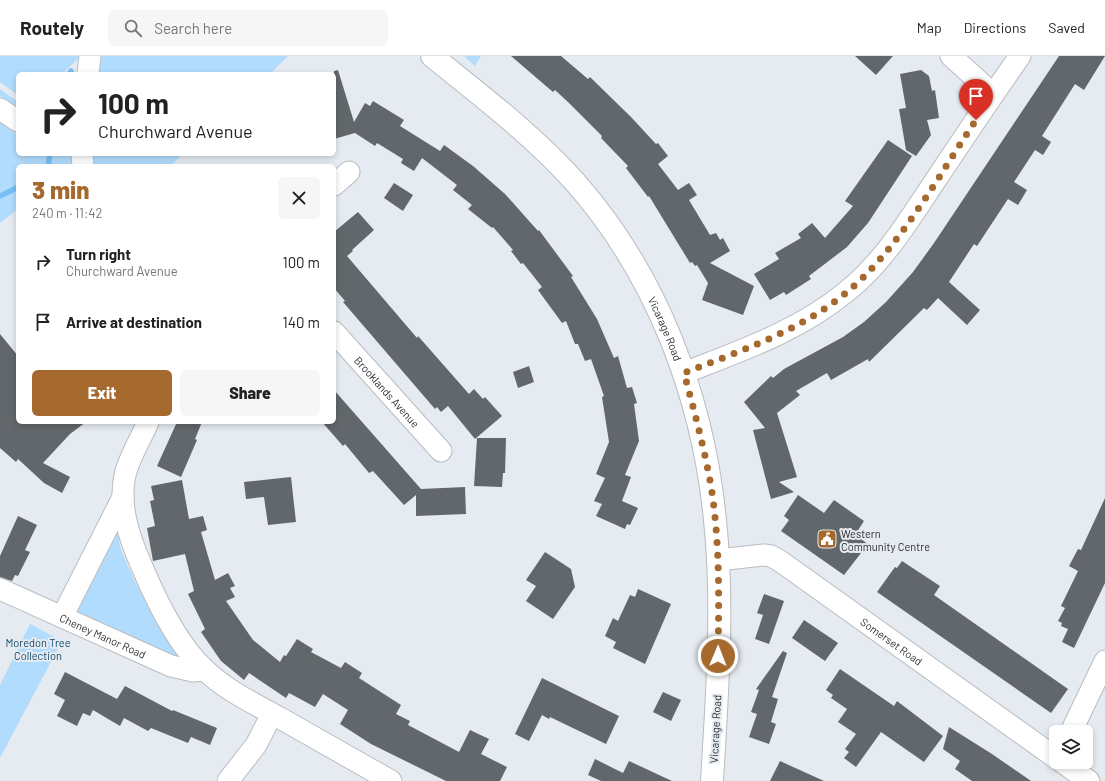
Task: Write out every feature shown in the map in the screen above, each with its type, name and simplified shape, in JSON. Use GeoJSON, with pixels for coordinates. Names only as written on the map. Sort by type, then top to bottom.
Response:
{"type":"FeatureCollection","features":[{"type":"Feature","properties":{"kind":"main road","name":"Vicarage Road"},"geometry":{"type":"LineString","coordinates":[[432,56],[533,141],[570,177],[591,202],[632,260],[665,323],[684,373],[697,422],[711,487],[718,560],[719,592],[717,695],[712,781]]}},
{"type":"Feature","properties":{"kind":"street"},"geometry":{"type":"LineString","coordinates":[[88,72],[90,56]]}},
{"type":"Feature","properties":{"kind":"street"},"geometry":{"type":"LineString","coordinates":[[951,56],[993,94]]}},
{"type":"Feature","properties":{"kind":"street"},"geometry":{"type":"LineString","coordinates":[[684,373],[754,346],[787,330],[820,311],[847,292],[870,270],[904,227],[1020,56]]}},
{"type":"Feature","properties":{"kind":"street"},"geometry":{"type":"LineString","coordinates":[[0,109],[16,120]]}},
{"type":"Feature","properties":{"kind":"street","name":"Brooklands Avenue"},"geometry":{"type":"LineString","coordinates":[[336,334],[441,451]]}},
{"type":"Feature","properties":{"kind":"street","name":"Cheney Manor Road"},"geometry":{"type":"LineString","coordinates":[[147,424],[128,466],[123,497],[62,617],[171,666],[193,671],[204,670]]}},
{"type":"Feature","properties":{"kind":"street","name":"Cheney Manor Road"},"geometry":{"type":"LineString","coordinates":[[123,497],[132,545],[149,583],[181,641],[204,670],[272,714],[391,781]]}},
{"type":"Feature","properties":{"kind":"street","name":"Somerset Road"},"geometry":{"type":"LineString","coordinates":[[718,560],[771,556],[780,561],[1049,753]]}},
{"type":"Feature","properties":{"kind":"street"},"geometry":{"type":"LineString","coordinates":[[0,589],[62,617]]}},
{"type":"Feature","properties":{"kind":"street"},"geometry":{"type":"LineString","coordinates":[[1074,725],[1105,661]]}},
{"type":"Feature","properties":{"kind":"street"},"geometry":{"type":"LineString","coordinates":[[228,781],[256,745],[272,714]]}},
{"type":"Feature","properties":{"kind":"street"},"geometry":{"type":"LineString","coordinates":[[1072,769],[1089,781]]}},
{"type":"Feature","properties":{"kind":"green space"},"geometry":{"type":"Polygon","coordinates":[[[0,56],[81,56],[64,72],[16,72],[16,94],[0,82],[0,56]]]}},
{"type":"Feature","properties":{"kind":"green space"},"geometry":{"type":"Polygon","coordinates":[[[99,56],[288,56],[272,72],[97,72],[99,56]]]}},
{"type":"Feature","properties":{"kind":"green space"},"geometry":{"type":"Polygon","coordinates":[[[464,56],[481,56],[475,66],[464,56]]]}},
{"type":"Feature","properties":{"kind":"green space"},"geometry":{"type":"Polygon","coordinates":[[[0,89],[16,101],[16,107],[0,96],[0,89]]]}},
{"type":"Feature","properties":{"kind":"green space"},"geometry":{"type":"Polygon","coordinates":[[[0,122],[16,134],[16,156],[69,156],[72,157],[72,164],[16,164],[16,211],[0,223],[0,122]]]}},
{"type":"Feature","properties":{"kind":"green space"},"geometry":{"type":"Polygon","coordinates":[[[89,156],[181,156],[172,164],[91,164],[89,156]]]}},
{"type":"Feature","properties":{"kind":"green space"},"geometry":{"type":"Polygon","coordinates":[[[118,528],[121,549],[135,582],[159,625],[185,666],[72,615],[118,528]]]}},
{"type":"Feature","properties":{"kind":"green space","name":"Moredon Tree Collection"},"geometry":{"type":"Polygon","coordinates":[[[30,624],[62,641],[0,758],[0,685],[30,624]]]}},
{"type":"Feature","properties":{"kind":"building"},"geometry":{"type":"Polygon","coordinates":[[[511,56],[561,56],[588,79],[590,77],[656,144],[658,143],[668,156],[658,164],[678,190],[689,183],[697,195],[689,200],[710,235],[716,233],[720,240],[723,238],[730,251],[710,263],[754,286],[743,315],[702,300],[708,283],[697,265],[695,266],[692,262],[690,263],[649,196],[648,197],[626,168],[628,166],[601,138],[602,136],[569,103],[555,90],[553,92],[511,56]]]}},
{"type":"Feature","properties":{"kind":"building"},"geometry":{"type":"Polygon","coordinates":[[[855,56],[893,56],[876,75],[855,56]]]}},
{"type":"Feature","properties":{"kind":"building"},"geometry":{"type":"Polygon","coordinates":[[[1059,56],[1105,56],[1084,90],[1075,84],[1042,136],[1051,142],[1043,155],[1035,150],[1014,182],[1027,190],[1018,205],[1008,199],[977,246],[974,244],[949,282],[980,310],[967,325],[938,298],[927,310],[924,308],[869,362],[868,359],[831,380],[827,373],[796,391],[800,395],[777,413],[797,477],[779,482],[794,492],[771,499],[753,430],[765,428],[744,402],[771,376],[773,378],[784,369],[843,337],[864,322],[886,302],[913,272],[934,243],[1059,56]]]}},
{"type":"Feature","properties":{"kind":"building"},"geometry":{"type":"Polygon","coordinates":[[[338,70],[354,122],[365,103],[370,106],[373,101],[404,120],[400,126],[440,151],[444,145],[473,166],[505,194],[538,231],[539,230],[573,276],[571,277],[597,319],[614,358],[618,356],[627,388],[632,387],[637,403],[634,404],[639,441],[625,475],[631,477],[622,501],[638,508],[630,525],[627,524],[625,529],[596,516],[602,504],[594,501],[605,478],[596,474],[609,442],[602,397],[604,396],[591,359],[585,361],[578,344],[575,344],[566,321],[562,323],[538,290],[542,287],[523,263],[521,264],[511,251],[513,250],[493,227],[492,228],[468,209],[472,205],[453,190],[457,185],[422,158],[414,171],[401,163],[403,159],[377,143],[375,146],[355,133],[336,138],[336,72],[334,71],[338,70]]]}},
{"type":"Feature","properties":{"kind":"building"},"geometry":{"type":"Polygon","coordinates":[[[921,70],[929,76],[932,91],[935,90],[939,118],[927,120],[931,135],[916,156],[906,150],[899,109],[906,108],[900,74],[921,70]]]}},
{"type":"Feature","properties":{"kind":"building"},"geometry":{"type":"Polygon","coordinates":[[[888,140],[912,156],[868,223],[847,247],[809,276],[811,279],[786,295],[784,292],[770,300],[754,274],[779,259],[775,253],[801,238],[798,234],[812,223],[825,238],[853,206],[845,201],[888,140]]]}},
{"type":"Feature","properties":{"kind":"building"},"geometry":{"type":"Polygon","coordinates":[[[394,183],[413,195],[403,211],[384,198],[394,183]]]}},
{"type":"Feature","properties":{"kind":"building"},"geometry":{"type":"Polygon","coordinates":[[[358,212],[374,230],[347,256],[417,338],[418,336],[469,394],[474,389],[483,399],[485,397],[502,416],[475,439],[448,406],[441,412],[437,407],[435,409],[343,302],[345,301],[336,290],[336,230],[358,212]]]}},
{"type":"Feature","properties":{"kind":"building"},"geometry":{"type":"Polygon","coordinates":[[[0,334],[16,354],[16,424],[83,424],[70,434],[43,463],[70,477],[62,493],[44,483],[18,459],[16,462],[0,448],[0,334]]]}},
{"type":"Feature","properties":{"kind":"building"},"geometry":{"type":"Polygon","coordinates":[[[529,366],[534,382],[518,388],[513,372],[529,366]]]}},
{"type":"Feature","properties":{"kind":"building"},"geometry":{"type":"Polygon","coordinates":[[[336,392],[421,489],[465,487],[466,514],[416,516],[416,495],[404,505],[373,471],[369,473],[345,444],[343,446],[324,424],[336,424],[336,392]]]}},
{"type":"Feature","properties":{"kind":"building"},"geometry":{"type":"Polygon","coordinates":[[[176,424],[201,424],[195,439],[197,440],[181,477],[157,466],[176,424]]]}},
{"type":"Feature","properties":{"kind":"building"},"geometry":{"type":"Polygon","coordinates":[[[477,438],[506,438],[505,473],[503,473],[502,487],[474,486],[477,438]]]}},
{"type":"Feature","properties":{"kind":"building"},"geometry":{"type":"Polygon","coordinates":[[[291,477],[296,522],[268,525],[264,497],[246,499],[244,482],[291,477]]]}},
{"type":"Feature","properties":{"kind":"building"},"geometry":{"type":"Polygon","coordinates":[[[182,480],[189,519],[203,516],[207,530],[201,532],[215,580],[228,573],[235,586],[230,588],[235,597],[226,601],[253,640],[280,662],[284,655],[286,656],[297,639],[313,649],[311,652],[341,668],[345,662],[362,673],[359,678],[401,705],[396,714],[410,721],[408,725],[459,752],[470,730],[489,739],[481,754],[507,767],[500,781],[446,781],[371,744],[340,724],[348,710],[323,694],[315,707],[289,693],[286,698],[249,673],[244,680],[221,661],[201,632],[205,629],[188,594],[194,591],[185,554],[153,561],[147,528],[155,526],[150,501],[154,500],[151,486],[182,480]]]}},
{"type":"Feature","properties":{"kind":"building","name":"Western Community Centre"},"geometry":{"type":"Polygon","coordinates":[[[798,495],[824,513],[834,500],[864,521],[855,535],[868,544],[844,575],[781,531],[789,520],[784,516],[798,495]]]}},
{"type":"Feature","properties":{"kind":"building"},"geometry":{"type":"Polygon","coordinates":[[[1105,498],[1105,583],[1074,648],[1062,642],[1068,629],[1061,626],[1062,623],[1058,621],[1065,608],[1061,606],[1078,571],[1069,566],[1078,549],[1081,550],[1105,498]]]}},
{"type":"Feature","properties":{"kind":"building"},"geometry":{"type":"Polygon","coordinates":[[[18,516],[37,525],[25,550],[30,552],[18,576],[15,575],[12,581],[0,577],[0,556],[18,516]]]}},
{"type":"Feature","properties":{"kind":"building"},"geometry":{"type":"Polygon","coordinates":[[[545,552],[571,569],[575,587],[553,619],[526,601],[536,586],[526,580],[545,552]]]}},
{"type":"Feature","properties":{"kind":"building"},"geometry":{"type":"Polygon","coordinates":[[[902,561],[940,586],[934,595],[1068,689],[1051,713],[877,592],[895,567],[897,568],[902,561]]]}},
{"type":"Feature","properties":{"kind":"building"},"geometry":{"type":"Polygon","coordinates":[[[638,589],[671,604],[645,664],[613,648],[616,642],[605,636],[613,618],[618,621],[630,595],[635,597],[638,589]]]}},
{"type":"Feature","properties":{"kind":"building"},"geometry":{"type":"Polygon","coordinates":[[[764,594],[784,601],[769,644],[755,639],[763,615],[757,613],[764,594]]]}},
{"type":"Feature","properties":{"kind":"building"},"geometry":{"type":"Polygon","coordinates":[[[804,620],[838,643],[825,661],[792,638],[804,620]]]}},
{"type":"Feature","properties":{"kind":"building"},"geometry":{"type":"Polygon","coordinates":[[[783,651],[787,653],[772,697],[778,699],[771,722],[776,724],[769,744],[749,737],[757,714],[751,712],[759,690],[756,689],[783,651]]]}},
{"type":"Feature","properties":{"kind":"building"},"geometry":{"type":"Polygon","coordinates":[[[840,669],[894,706],[897,701],[943,736],[924,762],[881,732],[856,767],[844,758],[849,752],[845,749],[856,734],[838,722],[847,709],[831,698],[833,695],[826,690],[840,669]]]}},
{"type":"Feature","properties":{"kind":"building"},"geometry":{"type":"Polygon","coordinates":[[[65,672],[117,699],[125,686],[172,711],[173,710],[217,728],[210,745],[191,737],[188,743],[151,728],[148,731],[124,718],[120,726],[93,710],[90,716],[83,713],[77,726],[57,716],[65,700],[54,694],[65,672]]]}},
{"type":"Feature","properties":{"kind":"building"},"geometry":{"type":"Polygon","coordinates":[[[542,678],[619,716],[606,744],[550,717],[549,719],[542,715],[529,741],[515,734],[542,678]]]}},
{"type":"Feature","properties":{"kind":"building"},"geometry":{"type":"Polygon","coordinates":[[[663,692],[681,700],[671,721],[653,712],[663,692]]]}},
{"type":"Feature","properties":{"kind":"building"},"geometry":{"type":"Polygon","coordinates":[[[949,727],[1031,781],[972,781],[955,769],[960,761],[943,749],[949,727]]]}},
{"type":"Feature","properties":{"kind":"building"},"geometry":{"type":"Polygon","coordinates":[[[595,759],[623,773],[629,761],[672,781],[601,781],[588,775],[595,759]]]}},
{"type":"Feature","properties":{"kind":"building"},"geometry":{"type":"Polygon","coordinates":[[[780,761],[824,781],[770,781],[780,761]]]}},
{"type":"Feature","properties":{"kind":"waterway"},"geometry":{"type":"LineString","coordinates":[[48,164],[50,156]]}},
{"type":"Feature","properties":{"kind":"waterway"},"geometry":{"type":"LineString","coordinates":[[0,196],[16,188]]}},
{"type":"Feature","properties":{"kind":"place","name":"Western Community Centre"},"geometry":{"type":"Point","coordinates":[827,539]}},
{"type":"Feature","properties":{"kind":"route"},"geometry":{"type":"LineString","coordinates":[[718,656],[718,560],[711,487],[697,422],[684,373],[754,346],[787,330],[820,311],[847,292],[870,270],[893,242],[917,209],[976,120]]}}]}
